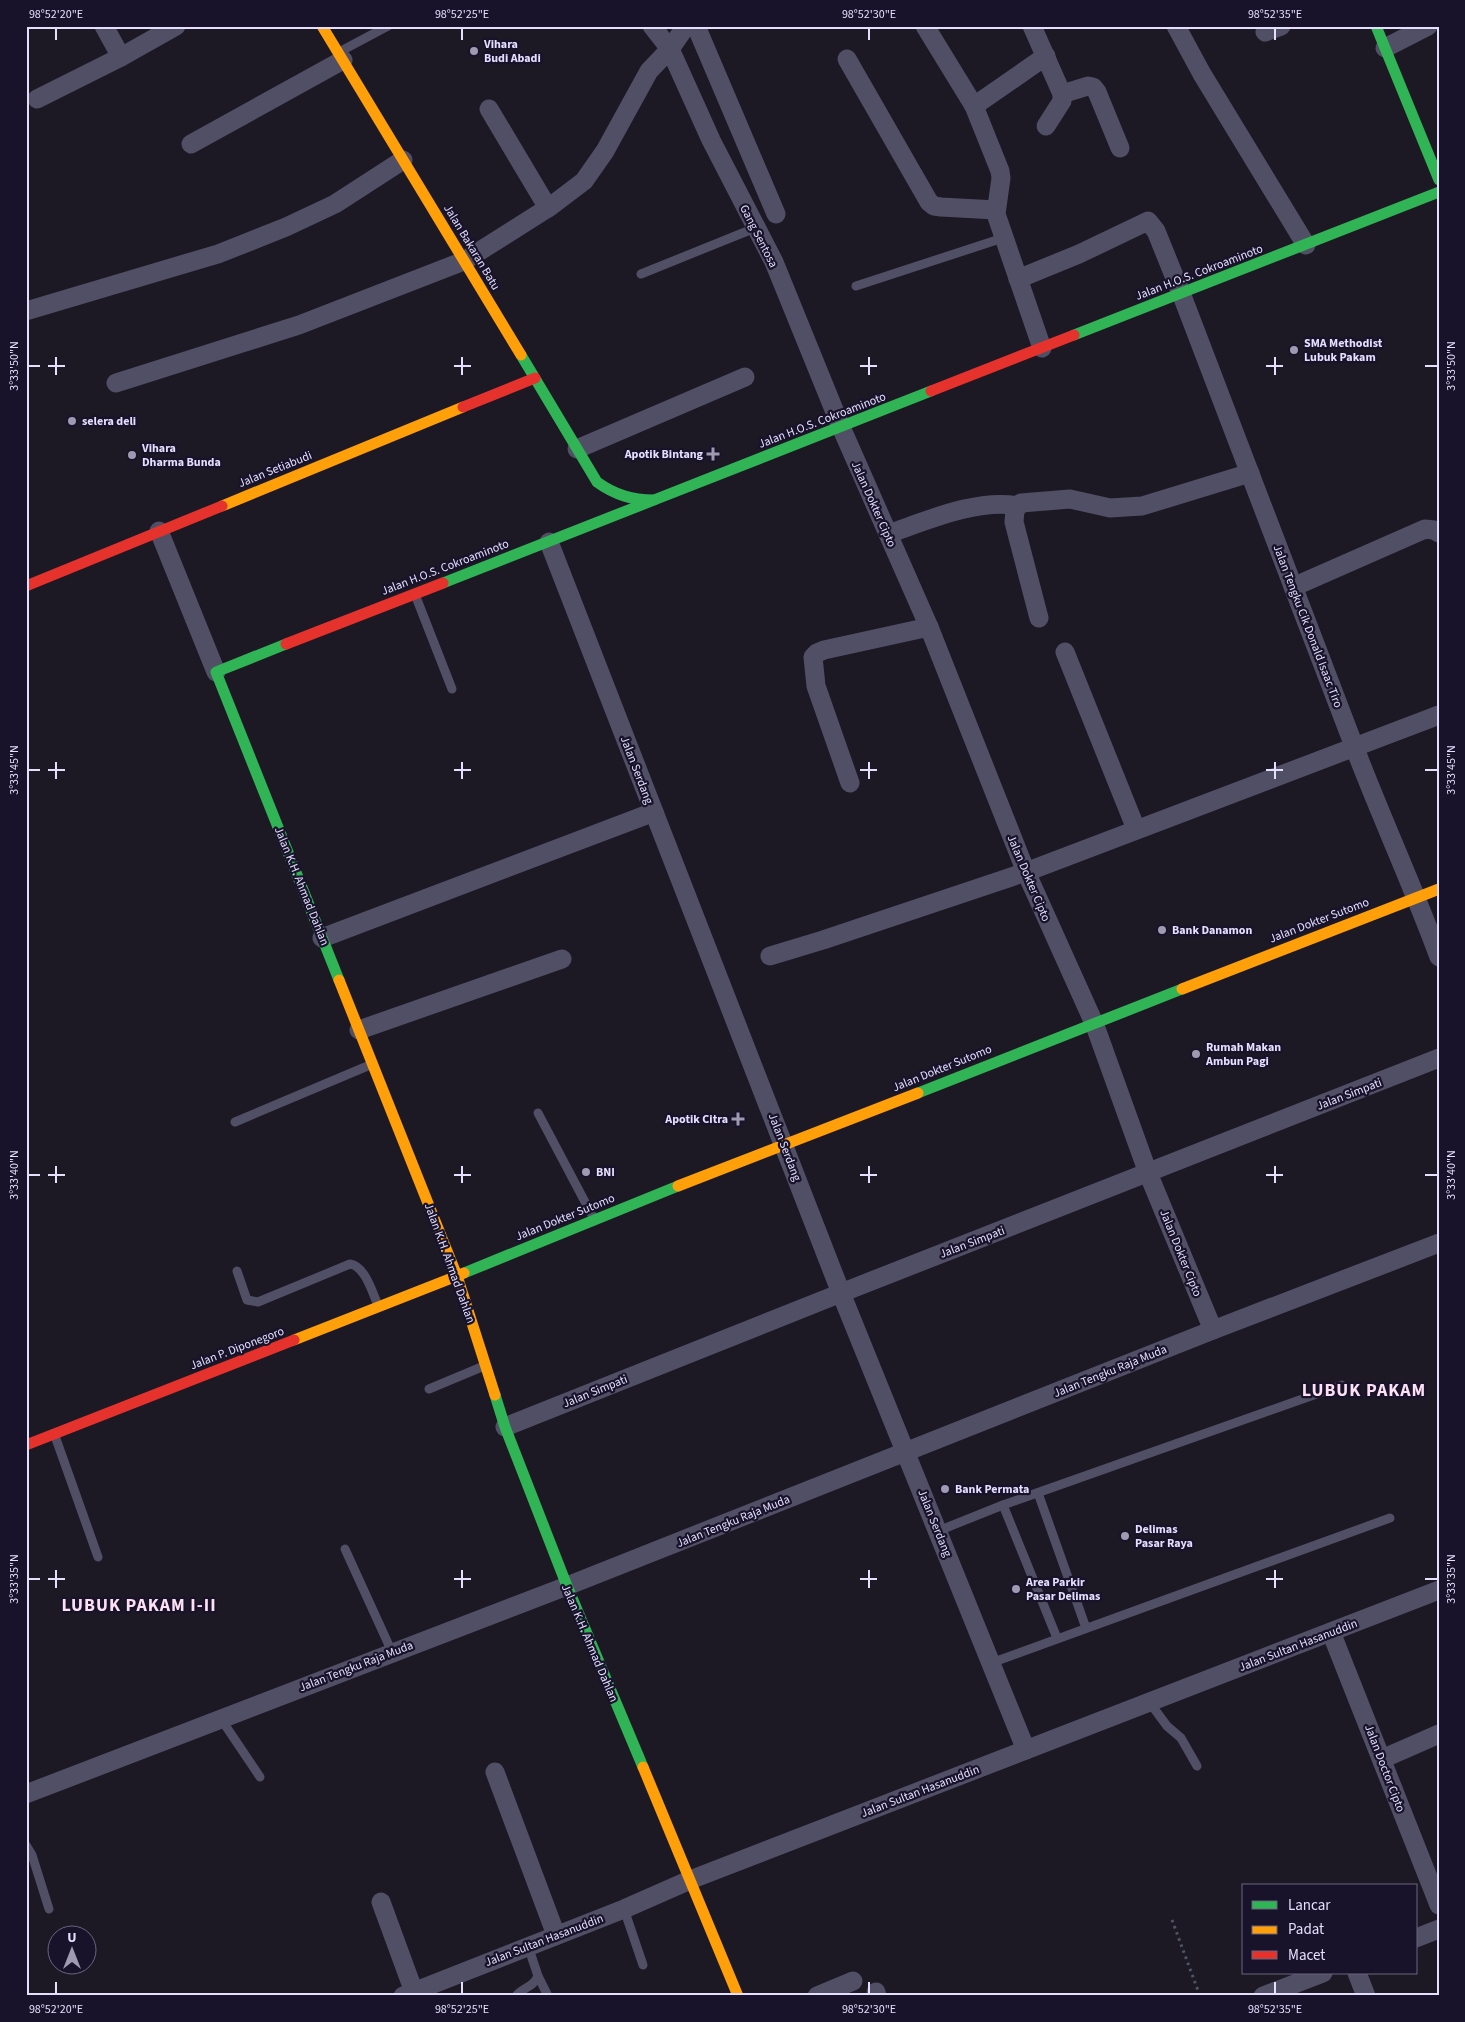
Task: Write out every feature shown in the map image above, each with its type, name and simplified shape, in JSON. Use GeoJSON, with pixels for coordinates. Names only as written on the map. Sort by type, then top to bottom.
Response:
{"type":"FeatureCollection","features":[{"type":"Feature","properties":{"kind":"main road","name":"Jalan Bakaran Batu"},"geometry":{"type":"LineString","coordinates":[[322,26],[597,482]]}},
{"type":"Feature","properties":{"kind":"main road"},"geometry":{"type":"LineString","coordinates":[[1376,26],[1437,171]]}},
{"type":"Feature","properties":{"kind":"main road","name":"Jalan H.O.S. Cokroaminoto"},"geometry":{"type":"LineString","coordinates":[[216,672],[1439,192]]}},
{"type":"Feature","properties":{"kind":"main road","name":"Jalan Setiabudi"},"geometry":{"type":"LineString","coordinates":[[26,586],[535,378]]}},
{"type":"Feature","properties":{"kind":"main road"},"geometry":{"type":"LineString","coordinates":[[597,496],[597,482],[622,496],[637,501],[654,500]]}},
{"type":"Feature","properties":{"kind":"main road"},"geometry":{"type":"LineString","coordinates":[[574,532],[586,523],[593,510]]}},
{"type":"Feature","properties":{"kind":"main road","name":"Jalan K.H. Ahmad Dahlan"},"geometry":{"type":"LineString","coordinates":[[216,672],[457,1276],[505,1427],[566,1586],[738,1996]]}},
{"type":"Feature","properties":{"kind":"main road","name":"Jalan Dokter Sutomo"},"geometry":{"type":"LineString","coordinates":[[457,1276],[594,1220],[1439,889]]}},
{"type":"Feature","properties":{"kind":"main road","name":"Jalan P. Diponegoro"},"geometry":{"type":"LineString","coordinates":[[26,1445],[457,1276]]}},
{"type":"Feature","properties":{"kind":"street"},"geometry":{"type":"LineString","coordinates":[[104,26],[121,57]]}},
{"type":"Feature","properties":{"kind":"street"},"geometry":{"type":"LineString","coordinates":[[37,99],[121,57],[176,26]]}},
{"type":"Feature","properties":{"kind":"street","name":"Gang Sentosa"},"geometry":{"type":"LineString","coordinates":[[652,26],[670,49],[711,140],[774,262],[840,427]]}},
{"type":"Feature","properties":{"kind":"street"},"geometry":{"type":"LineString","coordinates":[[116,383],[299,325],[464,261],[548,208],[584,181],[605,151],[649,71],[670,49],[686,26]]}},
{"type":"Feature","properties":{"kind":"street"},"geometry":{"type":"LineString","coordinates":[[696,26],[776,214]]}},
{"type":"Feature","properties":{"kind":"street"},"geometry":{"type":"LineString","coordinates":[[925,26],[974,106],[1000,174],[996,210],[1003,238],[1042,348]]}},
{"type":"Feature","properties":{"kind":"street"},"geometry":{"type":"LineString","coordinates":[[1032,26],[1062,94],[1062,101],[1046,126]]}},
{"type":"Feature","properties":{"kind":"street"},"geometry":{"type":"LineString","coordinates":[[1176,26],[1202,74],[1306,245]]}},
{"type":"Feature","properties":{"kind":"street"},"geometry":{"type":"LineString","coordinates":[[1385,48],[1428,26]]}},
{"type":"Feature","properties":{"kind":"street"},"geometry":{"type":"LineString","coordinates":[[191,144],[341,56]]}},
{"type":"Feature","properties":{"kind":"street"},"geometry":{"type":"LineString","coordinates":[[974,106],[1046,56]]}},
{"type":"Feature","properties":{"kind":"street"},"geometry":{"type":"LineString","coordinates":[[847,58],[929,202],[934,206],[941,207],[996,210]]}},
{"type":"Feature","properties":{"kind":"street"},"geometry":{"type":"LineString","coordinates":[[1062,94],[1088,86],[1093,87],[1097,92],[1120,148]]}},
{"type":"Feature","properties":{"kind":"street"},"geometry":{"type":"LineString","coordinates":[[489,109],[548,208]]}},
{"type":"Feature","properties":{"kind":"street"},"geometry":{"type":"LineString","coordinates":[[26,311],[218,254],[286,227],[335,204],[403,160]]}},
{"type":"Feature","properties":{"kind":"street","name":"Jalan Tengku Cik Donald Isaac Tiro"},"geometry":{"type":"LineString","coordinates":[[1018,278],[1078,254],[1148,221],[1156,231],[1182,293],[1355,748],[1395,849],[1417,897],[1439,957]]}},
{"type":"Feature","properties":{"kind":"street"},"geometry":{"type":"LineString","coordinates":[[577,448],[745,377]]}},
{"type":"Feature","properties":{"kind":"street","name":"Jalan Dokter Cipto"},"geometry":{"type":"LineString","coordinates":[[840,427],[929,628],[1026,872],[1094,1023],[1148,1173],[1213,1330]]}},
{"type":"Feature","properties":{"kind":"street"},"geometry":{"type":"LineString","coordinates":[[1039,618],[1014,522],[1015,510],[1021,503],[1070,499],[1110,508],[1142,506],[1250,473]]}},
{"type":"Feature","properties":{"kind":"street"},"geometry":{"type":"LineString","coordinates":[[888,534],[967,509],[995,504],[1018,506]]}},
{"type":"Feature","properties":{"kind":"street"},"geometry":{"type":"LineString","coordinates":[[1293,587],[1425,529],[1434,530],[1439,533]]}},
{"type":"Feature","properties":{"kind":"street","name":"Jalan K.H. Ahmad Dahlan"},"geometry":{"type":"LineString","coordinates":[[160,532],[216,672]]}},
{"type":"Feature","properties":{"kind":"street","name":"Jalan Serdang"},"geometry":{"type":"LineString","coordinates":[[549,542],[841,1292],[1026,1750]]}},
{"type":"Feature","properties":{"kind":"street"},"geometry":{"type":"LineString","coordinates":[[850,783],[816,686],[813,657],[816,653],[824,650],[929,628]]}},
{"type":"Feature","properties":{"kind":"street"},"geometry":{"type":"LineString","coordinates":[[1065,652],[1136,829]]}},
{"type":"Feature","properties":{"kind":"street"},"geometry":{"type":"LineString","coordinates":[[770,956],[1026,872],[1439,715]]}},
{"type":"Feature","properties":{"kind":"street"},"geometry":{"type":"LineString","coordinates":[[322,938],[654,812]]}},
{"type":"Feature","properties":{"kind":"street"},"geometry":{"type":"LineString","coordinates":[[359,1030],[562,959]]}},
{"type":"Feature","properties":{"kind":"street","name":"Jalan Simpati"},"geometry":{"type":"LineString","coordinates":[[505,1427],[841,1292],[1439,1058]]}},
{"type":"Feature","properties":{"kind":"street","name":"Jalan Tengku Raja Muda"},"geometry":{"type":"LineString","coordinates":[[26,1794],[566,1586],[1213,1330],[1439,1243]]}},
{"type":"Feature","properties":{"kind":"street","name":"Jalan Sultan Hasanuddin"},"geometry":{"type":"LineString","coordinates":[[408,1994],[624,1909],[690,1880],[1439,1590]]}},
{"type":"Feature","properties":{"kind":"street","name":"Jalan Doctor Cipto"},"geometry":{"type":"LineString","coordinates":[[1332,1632],[1439,1905]]}},
{"type":"Feature","properties":{"kind":"street"},"geometry":{"type":"LineString","coordinates":[[1382,1759],[1439,1734]]}},
{"type":"Feature","properties":{"kind":"street"},"geometry":{"type":"LineString","coordinates":[[496,1772],[556,1935]]}},
{"type":"Feature","properties":{"kind":"street"},"geometry":{"type":"LineString","coordinates":[[380,1902],[408,1994]]}},
{"type":"Feature","properties":{"kind":"street"},"geometry":{"type":"LineString","coordinates":[[1418,1937],[1439,1929]]}},
{"type":"Feature","properties":{"kind":"street"},"geometry":{"type":"LineString","coordinates":[[1263,1996],[1291,1991],[1321,1974]]}},
{"type":"Feature","properties":{"kind":"street"},"geometry":{"type":"LineString","coordinates":[[1357,1974],[1366,1996]]}},
{"type":"Feature","properties":{"kind":"street"},"geometry":{"type":"LineString","coordinates":[[817,1996],[853,1981]]}},
{"type":"Feature","properties":{"kind":"lane"},"geometry":{"type":"LineString","coordinates":[[341,56],[388,26]]}},
{"type":"Feature","properties":{"kind":"lane"},"geometry":{"type":"LineString","coordinates":[[641,274],[755,228]]}},
{"type":"Feature","properties":{"kind":"lane"},"geometry":{"type":"LineString","coordinates":[[856,286],[1003,238]]}},
{"type":"Feature","properties":{"kind":"lane"},"geometry":{"type":"LineString","coordinates":[[414,594],[452,689]]}},
{"type":"Feature","properties":{"kind":"lane"},"geometry":{"type":"LineString","coordinates":[[235,1122],[372,1064]]}},
{"type":"Feature","properties":{"kind":"lane"},"geometry":{"type":"LineString","coordinates":[[538,1113],[594,1220]]}},
{"type":"Feature","properties":{"kind":"lane"},"geometry":{"type":"LineString","coordinates":[[237,1271],[248,1300],[258,1302],[354,1264],[366,1279],[379,1307]]}},
{"type":"Feature","properties":{"kind":"lane"},"geometry":{"type":"LineString","coordinates":[[429,1389],[486,1366]]}},
{"type":"Feature","properties":{"kind":"lane"},"geometry":{"type":"LineString","coordinates":[[938,1531],[1003,1505],[1342,1385]]}},
{"type":"Feature","properties":{"kind":"lane"},"geometry":{"type":"LineString","coordinates":[[54,1433],[98,1557]]}},
{"type":"Feature","properties":{"kind":"lane"},"geometry":{"type":"LineString","coordinates":[[1038,1493],[1086,1628]]}},
{"type":"Feature","properties":{"kind":"lane"},"geometry":{"type":"LineString","coordinates":[[1003,1505],[1057,1638]]}},
{"type":"Feature","properties":{"kind":"lane"},"geometry":{"type":"LineString","coordinates":[[991,1663],[1390,1518]]}},
{"type":"Feature","properties":{"kind":"lane"},"geometry":{"type":"LineString","coordinates":[[345,1549],[392,1652]]}},
{"type":"Feature","properties":{"kind":"lane"},"geometry":{"type":"LineString","coordinates":[[1150,1703],[1167,1726],[1181,1738],[1197,1766]]}},
{"type":"Feature","properties":{"kind":"lane"},"geometry":{"type":"LineString","coordinates":[[222,1719],[260,1777]]}},
{"type":"Feature","properties":{"kind":"lane"},"geometry":{"type":"LineString","coordinates":[[26,1845],[32,1855],[50,1909]]}},
{"type":"Feature","properties":{"kind":"lane"},"geometry":{"type":"LineString","coordinates":[[624,1909],[643,1965]]}},
{"type":"Feature","properties":{"kind":"lane"},"geometry":{"type":"LineString","coordinates":[[528,1946],[538,1976],[548,1996]]}},
{"type":"Feature","properties":{"kind":"lane"},"geometry":{"type":"LineString","coordinates":[[516,1996],[536,1982],[538,1976]]}},
{"type":"Feature","properties":{"kind":"path"},"geometry":{"type":"LineString","coordinates":[[1172,1920],[1200,1996]]}},
{"type":"Feature","properties":{"kind":"traffic: fast"},"geometry":{"type":"LineString","coordinates":[[1376,26],[1439,180]]}},
{"type":"Feature","properties":{"kind":"traffic: fast"},"geometry":{"type":"LineString","coordinates":[[1074,335],[1439,192]]}},
{"type":"Feature","properties":{"kind":"traffic: fast"},"geometry":{"type":"LineString","coordinates":[[521,355],[597,482],[617,493],[631,498],[646,500],[654,500],[931,391]]}},
{"type":"Feature","properties":{"kind":"traffic: fast"},"geometry":{"type":"LineString","coordinates":[[443,583],[654,500]]}},
{"type":"Feature","properties":{"kind":"traffic: fast"},"geometry":{"type":"LineString","coordinates":[[286,644],[216,672],[339,980]]}},
{"type":"Feature","properties":{"kind":"traffic: fast"},"geometry":{"type":"LineString","coordinates":[[918,1093],[1182,989]]}},
{"type":"Feature","properties":{"kind":"traffic: fast"},"geometry":{"type":"LineString","coordinates":[[464,1273],[678,1186]]}},
{"type":"Feature","properties":{"kind":"traffic: fast"},"geometry":{"type":"LineString","coordinates":[[495,1395],[505,1427],[567,1586],[643,1767]]}},
{"type":"Feature","properties":{"kind":"traffic: slow"},"geometry":{"type":"LineString","coordinates":[[322,26],[521,355]]}},
{"type":"Feature","properties":{"kind":"traffic: slow"},"geometry":{"type":"LineString","coordinates":[[222,506],[463,407]]}},
{"type":"Feature","properties":{"kind":"traffic: slow"},"geometry":{"type":"LineString","coordinates":[[1182,989],[1439,889]]}},
{"type":"Feature","properties":{"kind":"traffic: slow"},"geometry":{"type":"LineString","coordinates":[[339,980],[457,1276],[464,1273]]}},
{"type":"Feature","properties":{"kind":"traffic: slow"},"geometry":{"type":"LineString","coordinates":[[678,1186],[918,1093]]}},
{"type":"Feature","properties":{"kind":"traffic: slow"},"geometry":{"type":"LineString","coordinates":[[294,1340],[457,1276],[495,1395]]}},
{"type":"Feature","properties":{"kind":"traffic: slow"},"geometry":{"type":"LineString","coordinates":[[643,1767],[738,1996]]}},
{"type":"Feature","properties":{"kind":"traffic: jam"},"geometry":{"type":"LineString","coordinates":[[931,391],[1074,335]]}},
{"type":"Feature","properties":{"kind":"traffic: jam"},"geometry":{"type":"LineString","coordinates":[[463,407],[535,378]]}},
{"type":"Feature","properties":{"kind":"traffic: jam"},"geometry":{"type":"LineString","coordinates":[[26,586],[222,506]]}},
{"type":"Feature","properties":{"kind":"traffic: jam"},"geometry":{"type":"LineString","coordinates":[[286,644],[443,583]]}},
{"type":"Feature","properties":{"kind":"traffic: jam"},"geometry":{"type":"LineString","coordinates":[[26,1445],[294,1340]]}},
{"type":"Feature","properties":{"kind":"place","name":"Vihara Budi Abadi"},"geometry":{"type":"Point","coordinates":[474,51]}},
{"type":"Feature","properties":{"kind":"place","name":"SMA Methodist Lubuk Pakam"},"geometry":{"type":"Point","coordinates":[1294,350]}},
{"type":"Feature","properties":{"kind":"place","name":"selera deli"},"geometry":{"type":"Point","coordinates":[72,421]}},
{"type":"Feature","properties":{"kind":"place","name":"Apotik Bintang"},"geometry":{"type":"Point","coordinates":[713,454]}},
{"type":"Feature","properties":{"kind":"place","name":"Vihara Dharma Bunda"},"geometry":{"type":"Point","coordinates":[132,455]}},
{"type":"Feature","properties":{"kind":"place","name":"Bank Danamon"},"geometry":{"type":"Point","coordinates":[1162,930]}},
{"type":"Feature","properties":{"kind":"place","name":"Rumah Makan Ambun Pagi"},"geometry":{"type":"Point","coordinates":[1196,1054]}},
{"type":"Feature","properties":{"kind":"place","name":"Apotik Citra"},"geometry":{"type":"Point","coordinates":[738,1119]}},
{"type":"Feature","properties":{"kind":"place","name":"BNI"},"geometry":{"type":"Point","coordinates":[586,1172]}},
{"type":"Feature","properties":{"kind":"place","name":"Bank Permata"},"geometry":{"type":"Point","coordinates":[945,1489]}},
{"type":"Feature","properties":{"kind":"place","name":"Delimas Pasar Raya"},"geometry":{"type":"Point","coordinates":[1125,1536]}},
{"type":"Feature","properties":{"kind":"place","name":"Area Parkir Pasar Delimas"},"geometry":{"type":"Point","coordinates":[1016,1589]}},
{"type":"Feature","properties":{"kind":"district","name":"LUBUK PAKAM"},"geometry":{"type":"Point","coordinates":[1364,1390]}},
{"type":"Feature","properties":{"kind":"district","name":"LUBUK PAKAM I-II"},"geometry":{"type":"Point","coordinates":[139,1605]}}]}
